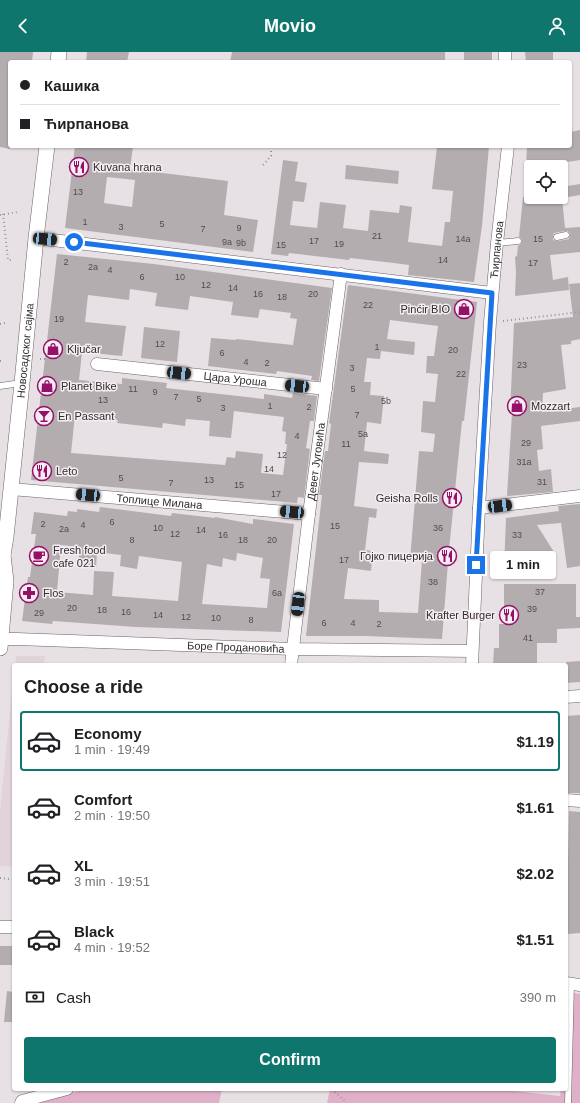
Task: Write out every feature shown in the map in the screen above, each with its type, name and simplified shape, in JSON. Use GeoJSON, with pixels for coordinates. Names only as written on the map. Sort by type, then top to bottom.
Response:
{"type":"FeatureCollection","features":[{"type":"Feature","properties":{"kind":"street","name":"Новосадског сајма"},"geometry":{"type":"LineString","coordinates":[[0,642],[6,581],[2,560],[3,536],[11,489],[36,238],[47,148]]}},
{"type":"Feature","properties":{"kind":"street","name":"Ћирпанова"},"geometry":{"type":"LineString","coordinates":[[472,663],[479,508],[492,293],[508,148]]}},
{"type":"Feature","properties":{"kind":"street"},"geometry":{"type":"LineString","coordinates":[[36,238],[492,293]]}},
{"type":"Feature","properties":{"kind":"street","name":"Девет Југовића"},"geometry":{"type":"LineString","coordinates":[[291,663],[309,514],[341,274]]}},
{"type":"Feature","properties":{"kind":"street","name":"Цара Уроша"},"geometry":{"type":"LineString","coordinates":[[97,364],[326,389]]}},
{"type":"Feature","properties":{"kind":"street","name":"Топлице Милана"},"geometry":{"type":"LineString","coordinates":[[11,489],[309,514]]}},
{"type":"Feature","properties":{"kind":"street"},"geometry":{"type":"LineString","coordinates":[[479,508],[580,496]]}},
{"type":"Feature","properties":{"kind":"street","name":"Боре Продановића"},"geometry":{"type":"LineString","coordinates":[[0,642],[17,638],[292,649],[472,651]]}},
{"type":"Feature","properties":{"kind":"street"},"geometry":{"type":"LineString","coordinates":[[568,697],[580,696]]}},
{"type":"Feature","properties":{"kind":"street"},"geometry":{"type":"LineString","coordinates":[[568,800],[580,801]]}},
{"type":"Feature","properties":{"kind":"street"},"geometry":{"type":"LineString","coordinates":[[0,927],[12,927]]}},
{"type":"Feature","properties":{"kind":"street"},"geometry":{"type":"LineString","coordinates":[[21,1102],[60,1091]]}},
{"type":"Feature","properties":{"kind":"lane"},"geometry":{"type":"LineString","coordinates":[[557,236],[566,236]]}},
{"type":"Feature","properties":{"kind":"lane"},"geometry":{"type":"LineString","coordinates":[[497,243],[518,241]]}},
{"type":"Feature","properties":{"kind":"lane"},"geometry":{"type":"LineString","coordinates":[[0,386],[22,384]]}},
{"type":"Feature","properties":{"kind":"lane"},"geometry":{"type":"LineString","coordinates":[[568,1103],[572,984]]}},
{"type":"Feature","properties":{"kind":"path"},"geometry":{"type":"LineString","coordinates":[[263,165],[271,156],[272,148]]}},
{"type":"Feature","properties":{"kind":"path"},"geometry":{"type":"LineString","coordinates":[[12,260],[8,260],[1,214],[18,212]]}},
{"type":"Feature","properties":{"kind":"path"},"geometry":{"type":"LineString","coordinates":[[503,321],[580,312]]}},
{"type":"Feature","properties":{"kind":"path"},"geometry":{"type":"LineString","coordinates":[[0,324],[6,323]]}},
{"type":"Feature","properties":{"kind":"path"},"geometry":{"type":"LineString","coordinates":[[40,359],[45,359]]}},
{"type":"Feature","properties":{"kind":"path"},"geometry":{"type":"LineString","coordinates":[[0,878],[10,879]]}},
{"type":"Feature","properties":{"kind":"path"},"geometry":{"type":"LineString","coordinates":[[334,1091],[347,1103]]}},
{"type":"Feature","properties":{"kind":"shaded area"},"geometry":{"type":"Polygon","coordinates":[[[16,656],[45,656],[44,663],[15,663],[16,656]]]}},
{"type":"Feature","properties":{"kind":"shaded area"},"geometry":{"type":"Polygon","coordinates":[[[12,693],[12,867],[0,866],[0,811],[12,693]]]}},
{"type":"Feature","properties":{"kind":"shaded area"},"geometry":{"type":"Polygon","coordinates":[[[568,992],[580,994],[580,1103],[327,1103],[330,1091],[514,1091],[560,1096],[561,1091],[568,1091],[568,992]]]}},
{"type":"Feature","properties":{"kind":"shaded area"},"geometry":{"type":"Polygon","coordinates":[[[78,1091],[222,1091],[219,1103],[34,1103],[78,1091]]]}},
{"type":"Feature","properties":{"kind":"building"},"geometry":{"type":"Polygon","coordinates":[[[0,52],[33,52],[32,60],[8,60],[8,148],[10,149],[0,147],[0,52]]]}},
{"type":"Feature","properties":{"kind":"building"},"geometry":{"type":"Polygon","coordinates":[[[87,52],[129,52],[127,60],[86,60],[87,52]]]}},
{"type":"Feature","properties":{"kind":"building"},"geometry":{"type":"Polygon","coordinates":[[[232,52],[445,52],[445,60],[230,60],[232,52]]]}},
{"type":"Feature","properties":{"kind":"building"},"geometry":{"type":"Polygon","coordinates":[[[464,52],[492,52],[492,60],[464,60],[464,52]]]}},
{"type":"Feature","properties":{"kind":"building"},"geometry":{"type":"Polygon","coordinates":[[[525,52],[553,52],[553,60],[526,60],[525,52]]]}},
{"type":"Feature","properties":{"kind":"building"},"geometry":{"type":"Polygon","coordinates":[[[580,130],[580,160],[568,162],[568,160],[526,160],[527,148],[572,148],[572,132],[580,130]]]}},
{"type":"Feature","properties":{"kind":"building"},"geometry":{"type":"Polygon","coordinates":[[[75,148],[133,148],[130,169],[228,181],[224,215],[258,220],[253,252],[65,228],[75,148]],[[107,177],[104,203],[132,207],[135,180],[107,177]]]}},
{"type":"Feature","properties":{"kind":"building"},"geometry":{"type":"Polygon","coordinates":[[[437,148],[489,148],[482,226],[474,282],[408,275],[409,265],[289,253],[288,256],[271,254],[283,160],[298,162],[295,181],[307,183],[304,202],[293,201],[290,225],[317,228],[320,202],[346,205],[343,228],[368,231],[370,210],[399,213],[400,205],[412,207],[408,242],[442,246],[445,222],[450,222],[453,191],[432,189],[437,148]]]}},
{"type":"Feature","properties":{"kind":"building"},"geometry":{"type":"Polygon","coordinates":[[[346,165],[399,171],[398,184],[345,179],[346,165]]]}},
{"type":"Feature","properties":{"kind":"building"},"geometry":{"type":"Polygon","coordinates":[[[580,184],[580,195],[568,197],[568,186],[580,184]]]}},
{"type":"Feature","properties":{"kind":"building"},"geometry":{"type":"Polygon","coordinates":[[[523,197],[524,204],[563,204],[565,228],[580,227],[580,252],[550,255],[553,280],[568,277],[569,290],[515,296],[515,257],[517,256],[518,246],[522,241],[519,237],[523,197]],[[568,231],[554,233],[553,240],[558,241],[569,239],[570,234],[568,231]]]}},
{"type":"Feature","properties":{"kind":"building"},"geometry":{"type":"Polygon","coordinates":[[[57,254],[154,264],[332,288],[319,381],[311,380],[312,376],[277,371],[276,374],[208,366],[211,338],[293,345],[297,319],[290,318],[291,313],[260,309],[258,318],[231,315],[233,302],[190,296],[188,310],[155,306],[157,293],[130,289],[129,300],[88,295],[85,322],[126,326],[122,356],[82,352],[79,380],[122,384],[122,378],[167,383],[166,388],[264,399],[264,394],[292,398],[293,393],[317,396],[314,421],[310,421],[306,448],[310,449],[304,498],[298,497],[297,503],[31,480],[57,254]],[[234,411],[231,438],[209,436],[210,421],[186,419],[185,426],[163,423],[162,428],[117,423],[118,420],[75,415],[71,453],[225,465],[227,457],[235,458],[236,451],[263,454],[261,473],[283,475],[287,444],[285,444],[286,432],[282,431],[284,417],[234,411]]]}},
{"type":"Feature","properties":{"kind":"building"},"geometry":{"type":"Polygon","coordinates":[[[580,283],[580,339],[571,341],[571,344],[561,345],[566,389],[543,393],[542,412],[580,407],[580,421],[541,426],[543,449],[537,450],[539,471],[551,469],[553,492],[507,496],[512,413],[510,414],[514,323],[573,317],[569,284],[580,283]]]}},
{"type":"Feature","properties":{"kind":"building"},"geometry":{"type":"Polygon","coordinates":[[[348,285],[477,302],[464,421],[462,421],[442,639],[365,636],[306,636],[322,495],[319,495],[325,451],[328,451],[331,424],[329,423],[348,285]],[[390,320],[387,339],[415,342],[414,355],[381,351],[380,359],[367,358],[364,382],[371,382],[370,395],[384,396],[381,424],[367,422],[364,451],[389,454],[388,464],[359,462],[354,506],[377,509],[376,518],[369,517],[365,550],[373,551],[371,571],[348,568],[344,599],[379,600],[379,612],[418,613],[422,561],[410,560],[419,451],[433,452],[435,434],[421,432],[423,401],[435,402],[438,374],[426,373],[427,356],[434,356],[438,326],[390,320]]]}},
{"type":"Feature","properties":{"kind":"building"},"geometry":{"type":"Polygon","coordinates":[[[144,327],[180,331],[177,362],[141,358],[144,327]]]}},
{"type":"Feature","properties":{"kind":"building"},"geometry":{"type":"Polygon","coordinates":[[[580,504],[580,566],[567,568],[561,523],[537,525],[554,552],[550,565],[504,569],[506,518],[559,511],[558,506],[580,504]]]}},
{"type":"Feature","properties":{"kind":"building"},"geometry":{"type":"Polygon","coordinates":[[[100,507],[171,516],[172,513],[215,517],[253,524],[253,519],[294,524],[281,632],[136,627],[53,621],[52,624],[22,621],[36,534],[31,534],[34,512],[67,516],[68,511],[77,512],[77,509],[99,512],[100,507]],[[61,545],[57,592],[93,595],[94,571],[114,572],[112,596],[178,601],[182,562],[139,556],[137,569],[120,566],[121,555],[97,552],[96,568],[78,567],[80,547],[61,545]],[[237,553],[236,561],[223,558],[222,567],[207,564],[202,604],[267,608],[270,579],[260,578],[263,558],[237,553]]]}},
{"type":"Feature","properties":{"kind":"building"},"geometry":{"type":"Polygon","coordinates":[[[504,584],[576,584],[576,617],[580,617],[580,628],[557,629],[557,643],[537,643],[537,663],[493,663],[494,648],[499,648],[499,624],[504,624],[504,584]]]}},
{"type":"Feature","properties":{"kind":"building"},"geometry":{"type":"Polygon","coordinates":[[[580,661],[580,682],[568,683],[568,663],[566,662],[580,661]]]}},
{"type":"Feature","properties":{"kind":"building"},"geometry":{"type":"Polygon","coordinates":[[[580,715],[580,793],[568,793],[568,716],[580,715]]]}},
{"type":"Feature","properties":{"kind":"building"},"geometry":{"type":"Polygon","coordinates":[[[569,811],[580,812],[580,933],[568,934],[569,811]]]}},
{"type":"Feature","properties":{"kind":"building"},"geometry":{"type":"Polygon","coordinates":[[[0,946],[12,946],[12,965],[0,965],[0,946]]]}},
{"type":"Feature","properties":{"kind":"building"},"geometry":{"type":"Polygon","coordinates":[[[7,991],[12,992],[12,1022],[4,1022],[7,991]]]}},
{"type":"Feature","properties":{"kind":"place","name":"Kuvana hrana"},"geometry":{"type":"Point","coordinates":[79,167]}},
{"type":"Feature","properties":{"kind":"place","name":"Pinćir BIO"},"geometry":{"type":"Point","coordinates":[464,309]}},
{"type":"Feature","properties":{"kind":"place","name":"Ključar"},"geometry":{"type":"Point","coordinates":[53,349]}},
{"type":"Feature","properties":{"kind":"place","name":"Planet Bike"},"geometry":{"type":"Point","coordinates":[47,386]}},
{"type":"Feature","properties":{"kind":"place","name":"Mozzart"},"geometry":{"type":"Point","coordinates":[517,406]}},
{"type":"Feature","properties":{"kind":"place","name":"En Passant"},"geometry":{"type":"Point","coordinates":[44,416]}},
{"type":"Feature","properties":{"kind":"place","name":"Leto"},"geometry":{"type":"Point","coordinates":[42,471]}},
{"type":"Feature","properties":{"kind":"place","name":"Geisha Rolls"},"geometry":{"type":"Point","coordinates":[452,498]}},
{"type":"Feature","properties":{"kind":"place","name":"Fresh food cafe 021"},"geometry":{"type":"Point","coordinates":[39,556]}},
{"type":"Feature","properties":{"kind":"place","name":"Гојко пицерија"},"geometry":{"type":"Point","coordinates":[447,556]}},
{"type":"Feature","properties":{"kind":"place","name":"Flos"},"geometry":{"type":"Point","coordinates":[29,593]}},
{"type":"Feature","properties":{"kind":"place","name":"Krafter Burger"},"geometry":{"type":"Point","coordinates":[509,615]}},
{"type":"Feature","properties":{"kind":"route"},"geometry":{"type":"LineString","coordinates":[[74,242],[492,293],[476,565]]}}]}
